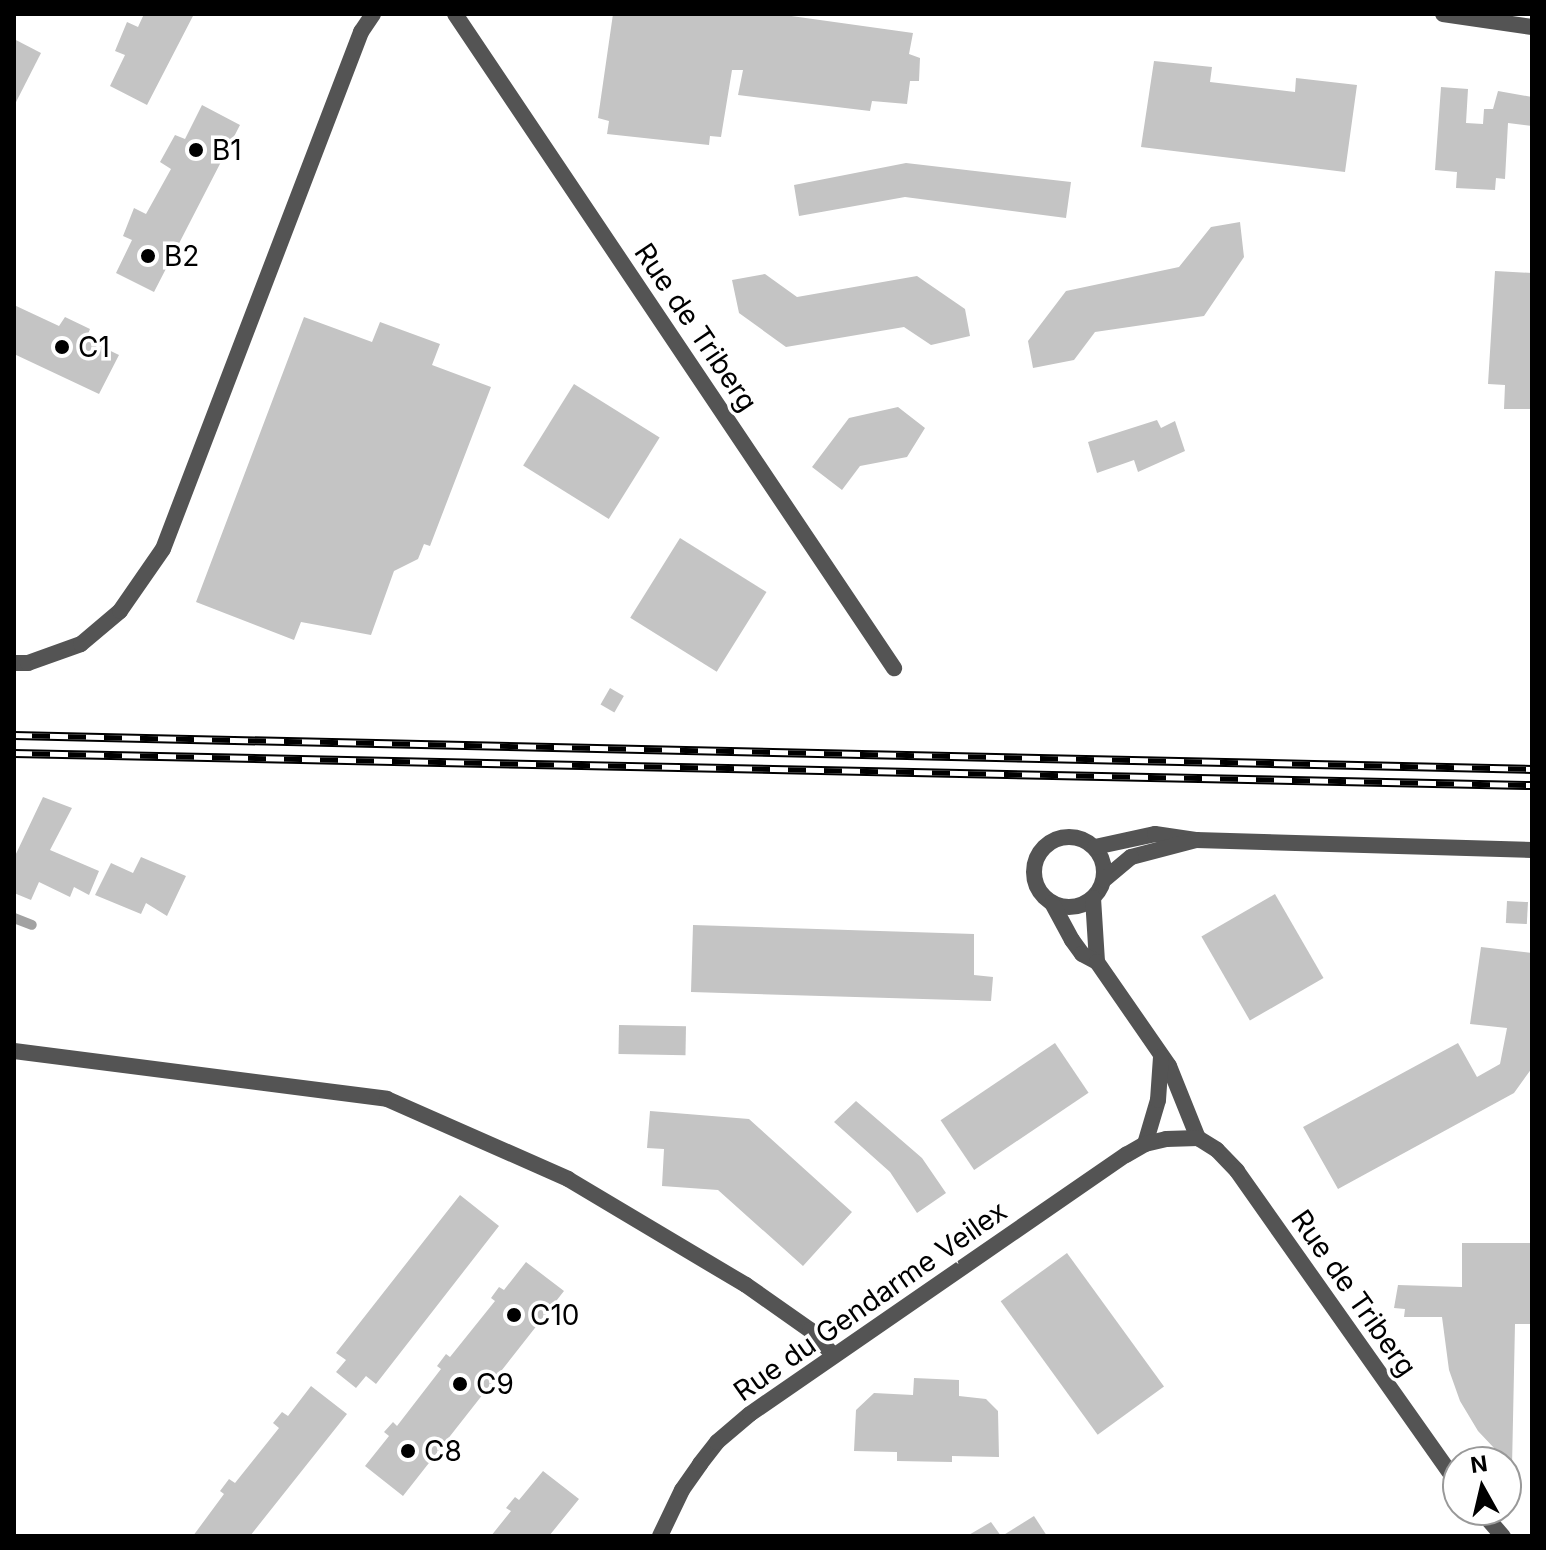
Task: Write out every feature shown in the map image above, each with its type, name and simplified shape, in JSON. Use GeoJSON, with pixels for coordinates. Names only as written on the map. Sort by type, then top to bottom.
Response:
{"type":"FeatureCollection","features":[{"type":"Feature","properties":{"kind":"street"},"geometry":{"type":"LineString","coordinates":[[14,663],[28,663],[81,644],[120,611],[163,549],[361,32],[373,14]]}},
{"type":"Feature","properties":{"kind":"street","name":"Rue de Triberg"},"geometry":{"type":"LineString","coordinates":[[455,14],[894,668]]}},
{"type":"Feature","properties":{"kind":"street"},"geometry":{"type":"LineString","coordinates":[[1443,14],[1532,27]]}},
{"type":"Feature","properties":{"kind":"street"},"geometry":{"type":"LineString","coordinates":[[1095,847],[1155,834],[1196,840],[1532,850]]}},
{"type":"Feature","properties":{"kind":"street"},"geometry":{"type":"LineString","coordinates":[[1104,880],[1102,857],[1095,847],[1076,837],[1053,840],[1044,846],[1034,866],[1037,887],[1052,903],[1077,947],[1097,962],[1176,1077],[1198,1138],[1166,1139],[1145,1144],[1158,1100],[1161,1057]]}},
{"type":"Feature","properties":{"kind":"street"},"geometry":{"type":"LineString","coordinates":[[1052,903],[1073,907],[1093,898],[1104,880],[1131,857],[1196,840]]}},
{"type":"Feature","properties":{"kind":"street"},"geometry":{"type":"LineString","coordinates":[[1093,898],[1097,962]]}},
{"type":"Feature","properties":{"kind":"street"},"geometry":{"type":"LineString","coordinates":[[14,1051],[125,1069],[387,1099],[568,1179],[746,1285],[810,1330],[833,1355]]}},
{"type":"Feature","properties":{"kind":"street","name":"Rue de Triberg"},"geometry":{"type":"LineString","coordinates":[[1198,1138],[1217,1150],[1237,1171],[1442,1461]]}},
{"type":"Feature","properties":{"kind":"street","name":"Rue du Gendarme Veilex"},"geometry":{"type":"LineString","coordinates":[[660,1536],[682,1490],[717,1442],[833,1355],[1145,1144]]}},
{"type":"Feature","properties":{"kind":"building"},"geometry":{"type":"Polygon","coordinates":[[[144,14],[194,14],[147,105],[110,86],[125,55],[115,51],[127,22],[138,27],[144,14]]]}},
{"type":"Feature","properties":{"kind":"building"},"geometry":{"type":"Polygon","coordinates":[[[613,14],[777,14],[913,33],[909,54],[920,58],[919,81],[910,81],[907,104],[872,101],[870,111],[738,95],[743,70],[732,70],[721,137],[710,136],[709,145],[607,134],[609,121],[598,118],[613,14]]]}},
{"type":"Feature","properties":{"kind":"building"},"geometry":{"type":"Polygon","coordinates":[[[14,39],[41,53],[14,106],[14,39]]]}},
{"type":"Feature","properties":{"kind":"building"},"geometry":{"type":"Polygon","coordinates":[[[1154,61],[1212,67],[1210,82],[1295,92],[1296,78],[1357,85],[1345,172],[1141,147],[1154,61]]]}},
{"type":"Feature","properties":{"kind":"building"},"geometry":{"type":"Polygon","coordinates":[[[1441,87],[1468,89],[1466,123],[1483,124],[1484,109],[1493,109],[1498,91],[1532,97],[1532,126],[1508,123],[1505,179],[1496,178],[1495,190],[1456,188],[1457,172],[1435,170],[1441,87]]]}},
{"type":"Feature","properties":{"kind":"building"},"geometry":{"type":"Polygon","coordinates":[[[202,105],[240,125],[154,292],[116,273],[132,240],[123,236],[134,208],[146,214],[171,169],[160,162],[175,135],[185,139],[202,105]]]}},
{"type":"Feature","properties":{"kind":"building"},"geometry":{"type":"Polygon","coordinates":[[[906,163],[1071,182],[1066,218],[905,197],[799,216],[794,185],[906,163]]]}},
{"type":"Feature","properties":{"kind":"building"},"geometry":{"type":"Polygon","coordinates":[[[1240,222],[1244,257],[1204,316],[1095,332],[1074,360],[1033,368],[1028,341],[1066,291],[1179,267],[1211,227],[1240,222]]]}},
{"type":"Feature","properties":{"kind":"building"},"geometry":{"type":"Polygon","coordinates":[[[1495,271],[1532,273],[1532,409],[1504,409],[1505,385],[1488,384],[1495,271]]]}},
{"type":"Feature","properties":{"kind":"building"},"geometry":{"type":"Polygon","coordinates":[[[765,274],[797,297],[917,276],[965,309],[970,336],[931,345],[904,327],[786,347],[739,313],[732,280],[765,274]]]}},
{"type":"Feature","properties":{"kind":"building","name":"C1"},"geometry":{"type":"Polygon","coordinates":[[[14,305],[59,326],[65,317],[90,329],[86,339],[119,355],[99,394],[14,354],[14,305]]]}},
{"type":"Feature","properties":{"kind":"building"},"geometry":{"type":"Polygon","coordinates":[[[304,317],[372,342],[380,322],[440,344],[432,365],[491,387],[430,546],[424,544],[418,559],[394,571],[371,635],[301,622],[294,640],[196,602],[304,317]]]}},
{"type":"Feature","properties":{"kind":"building"},"geometry":{"type":"Polygon","coordinates":[[[574,384],[660,438],[609,519],[523,465],[574,384]]]}},
{"type":"Feature","properties":{"kind":"building"},"geometry":{"type":"Polygon","coordinates":[[[898,407],[925,428],[907,457],[860,466],[842,490],[812,467],[849,418],[898,407]]]}},
{"type":"Feature","properties":{"kind":"building"},"geometry":{"type":"Polygon","coordinates":[[[1157,420],[1161,428],[1175,421],[1185,451],[1138,472],[1134,460],[1097,473],[1088,442],[1157,420]]]}},
{"type":"Feature","properties":{"kind":"building"},"geometry":{"type":"Polygon","coordinates":[[[680,538],[767,592],[717,672],[630,618],[680,538]]]}},
{"type":"Feature","properties":{"kind":"building"},"geometry":{"type":"Polygon","coordinates":[[[610,688],[624,696],[614,712],[600,704],[610,688]]]}},
{"type":"Feature","properties":{"kind":"building"},"geometry":{"type":"Polygon","coordinates":[[[43,797],[72,808],[50,850],[99,871],[89,895],[74,887],[70,897],[39,882],[31,900],[14,893],[14,858],[43,797]]]}},
{"type":"Feature","properties":{"kind":"building"},"geometry":{"type":"Polygon","coordinates":[[[141,857],[186,876],[167,916],[146,903],[141,914],[95,895],[111,863],[133,873],[141,857]]]}},
{"type":"Feature","properties":{"kind":"building"},"geometry":{"type":"Polygon","coordinates":[[[1275,894],[1324,978],[1250,1021],[1201,936],[1275,894]]]}},
{"type":"Feature","properties":{"kind":"building"},"geometry":{"type":"Polygon","coordinates":[[[1507,901],[1528,902],[1527,924],[1506,923],[1507,901]]]}},
{"type":"Feature","properties":{"kind":"building"},"geometry":{"type":"Polygon","coordinates":[[[693,925],[974,934],[974,975],[993,977],[991,1001],[691,992],[693,925]]]}},
{"type":"Feature","properties":{"kind":"building"},"geometry":{"type":"Polygon","coordinates":[[[1481,947],[1532,953],[1532,1068],[1514,1093],[1338,1189],[1303,1127],[1458,1043],[1477,1077],[1500,1064],[1507,1028],[1470,1024],[1481,947]]]}},
{"type":"Feature","properties":{"kind":"building"},"geometry":{"type":"Polygon","coordinates":[[[619,1025],[686,1026],[685,1055],[618,1054],[619,1025]]]}},
{"type":"Feature","properties":{"kind":"building"},"geometry":{"type":"Polygon","coordinates":[[[1055,1043],[1089,1093],[974,1170],[941,1120],[1055,1043]]]}},
{"type":"Feature","properties":{"kind":"building"},"geometry":{"type":"Polygon","coordinates":[[[856,1101],[922,1158],[946,1193],[917,1213],[890,1172],[834,1122],[856,1101]]]}},
{"type":"Feature","properties":{"kind":"building"},"geometry":{"type":"Polygon","coordinates":[[[650,1111],[749,1119],[852,1212],[803,1266],[718,1190],[662,1186],[664,1149],[647,1148],[650,1111]]]}},
{"type":"Feature","properties":{"kind":"building"},"geometry":{"type":"Polygon","coordinates":[[[460,1195],[499,1226],[376,1384],[366,1376],[356,1388],[336,1372],[346,1360],[336,1353],[460,1195]]]}},
{"type":"Feature","properties":{"kind":"building"},"geometry":{"type":"Polygon","coordinates":[[[1462,1243],[1532,1243],[1532,1324],[1515,1324],[1512,1446],[1492,1446],[1478,1431],[1460,1401],[1449,1370],[1442,1317],[1404,1317],[1405,1309],[1394,1308],[1398,1285],[1462,1287],[1462,1243]]]}},
{"type":"Feature","properties":{"kind":"building"},"geometry":{"type":"Polygon","coordinates":[[[1067,1253],[1164,1386],[1098,1435],[1001,1301],[1067,1253]]]}},
{"type":"Feature","properties":{"kind":"building"},"geometry":{"type":"Polygon","coordinates":[[[526,1262],[564,1291],[403,1496],[365,1466],[389,1436],[384,1432],[393,1422],[397,1426],[441,1369],[437,1366],[446,1354],[450,1357],[495,1301],[491,1298],[499,1287],[504,1290],[526,1262]]]}},
{"type":"Feature","properties":{"kind":"building"},"geometry":{"type":"Polygon","coordinates":[[[914,1378],[959,1380],[959,1396],[986,1399],[998,1411],[999,1457],[952,1456],[952,1462],[897,1461],[897,1452],[854,1451],[856,1410],[874,1393],[913,1395],[914,1378]]]}},
{"type":"Feature","properties":{"kind":"building"},"geometry":{"type":"Polygon","coordinates":[[[311,1386],[347,1414],[250,1536],[193,1536],[224,1494],[220,1491],[229,1479],[235,1483],[279,1428],[273,1423],[282,1412],[288,1416],[311,1386]]]}},
{"type":"Feature","properties":{"kind":"building"},"geometry":{"type":"Polygon","coordinates":[[[543,1471],[579,1499],[549,1536],[491,1536],[511,1511],[506,1508],[515,1497],[519,1500],[543,1471]]]}},
{"type":"Feature","properties":{"kind":"building"},"geometry":{"type":"Polygon","coordinates":[[[1034,1516],[1047,1536],[1002,1536],[1034,1516]]]}},
{"type":"Feature","properties":{"kind":"building"},"geometry":{"type":"Polygon","coordinates":[[[991,1522],[1001,1536],[967,1536],[991,1522]]]}},
{"type":"Feature","properties":{"kind":"waterway"},"geometry":{"type":"LineString","coordinates":[[14,918],[32,925]]}},
{"type":"Feature","properties":{"kind":"railway"},"geometry":{"type":"LineString","coordinates":[[14,735],[1532,769]]}},
{"type":"Feature","properties":{"kind":"railway"},"geometry":{"type":"LineString","coordinates":[[14,753],[1532,785]]}},
{"type":"Feature","properties":{"kind":"place","name":"B1"},"geometry":{"type":"Point","coordinates":[196,150]}},
{"type":"Feature","properties":{"kind":"place","name":"B2"},"geometry":{"type":"Point","coordinates":[148,256]}},
{"type":"Feature","properties":{"kind":"place","name":"C1"},"geometry":{"type":"Point","coordinates":[62,347]}},
{"type":"Feature","properties":{"kind":"place","name":"C10"},"geometry":{"type":"Point","coordinates":[514,1315]}},
{"type":"Feature","properties":{"kind":"place","name":"C9"},"geometry":{"type":"Point","coordinates":[460,1384]}},
{"type":"Feature","properties":{"kind":"place","name":"C8"},"geometry":{"type":"Point","coordinates":[408,1451]}}]}
